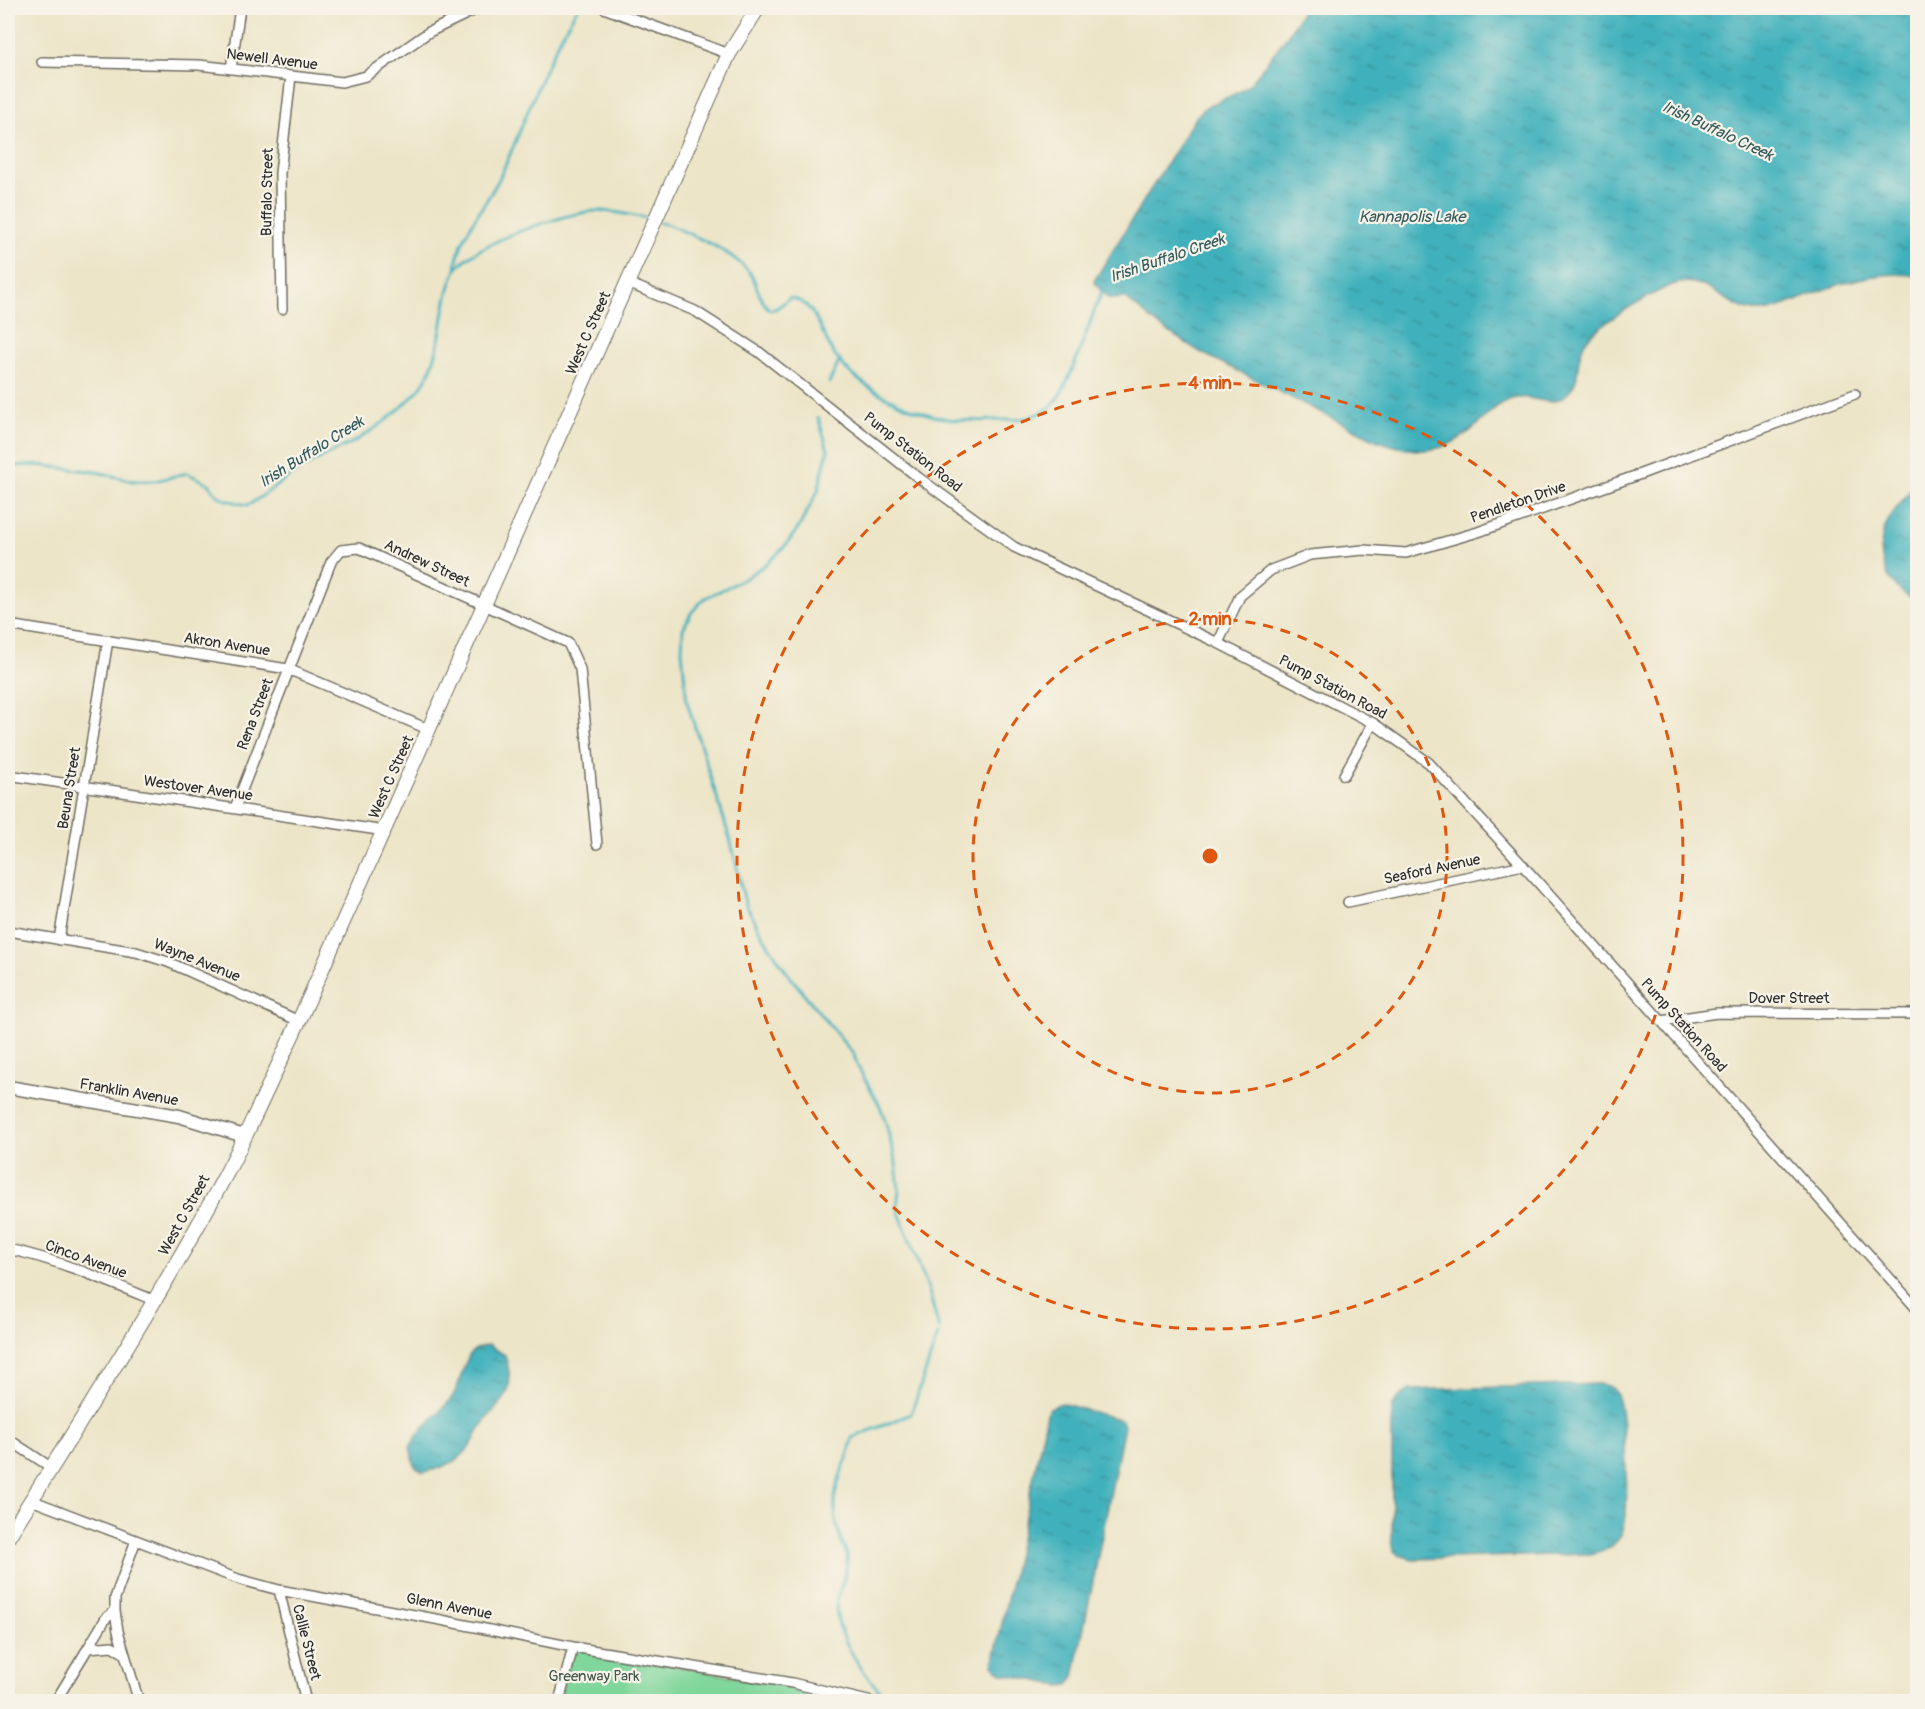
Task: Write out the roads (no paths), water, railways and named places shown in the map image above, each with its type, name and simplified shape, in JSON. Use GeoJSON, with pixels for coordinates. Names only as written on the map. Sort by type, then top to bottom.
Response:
{"type":"FeatureCollection","features":[{"type":"Feature","properties":{"kind":"main road","name":"West C Street"},"geometry":{"type":"LineString","coordinates":[[8,1538],[153,1300],[225,1176],[299,1021],[385,831],[729,54],[759,8]]}},
{"type":"Feature","properties":{"kind":"street"},"geometry":{"type":"LineString","coordinates":[[231,69],[240,8]]}},
{"type":"Feature","properties":{"kind":"street","name":"Newell Avenue"},"geometry":{"type":"LineString","coordinates":[[42,62],[155,63],[342,82],[366,76],[429,32],[480,8]]}},
{"type":"Feature","properties":{"kind":"street"},"geometry":{"type":"LineString","coordinates":[[604,8],[729,54]]}},
{"type":"Feature","properties":{"kind":"street","name":"Buffalo Street"},"geometry":{"type":"LineString","coordinates":[[282,309],[280,173],[291,76]]}},
{"type":"Feature","properties":{"kind":"street","name":"Pump Station Road"},"geometry":{"type":"LineString","coordinates":[[628,283],[695,311],[759,352],[920,478],[1014,547],[1218,643],[1373,723],[1429,764],[1523,866],[1917,1310]]}},
{"type":"Feature","properties":{"kind":"street","name":"Pendleton Drive"},"geometry":{"type":"LineString","coordinates":[[1218,643],[1240,596],[1271,570],[1310,555],[1363,550],[1406,554],[1478,532],[1627,479],[1855,394]]}},
{"type":"Feature","properties":{"kind":"street","name":"Andrew Street"},"geometry":{"type":"LineString","coordinates":[[359,548],[568,643],[580,669],[597,844]]}},
{"type":"Feature","properties":{"kind":"street","name":"Rena Street"},"geometry":{"type":"LineString","coordinates":[[235,808],[331,561],[341,550],[359,548]]}},
{"type":"Feature","properties":{"kind":"street","name":"Akron Avenue"},"geometry":{"type":"LineString","coordinates":[[8,625],[288,669],[430,730]]}},
{"type":"Feature","properties":{"kind":"street","name":"Beuna Street"},"geometry":{"type":"LineString","coordinates":[[59,940],[108,640]]}},
{"type":"Feature","properties":{"kind":"street"},"geometry":{"type":"LineString","coordinates":[[1344,775],[1373,723]]}},
{"type":"Feature","properties":{"kind":"street","name":"Westover Avenue"},"geometry":{"type":"LineString","coordinates":[[8,775],[385,831]]}},
{"type":"Feature","properties":{"kind":"street","name":"Seaford Avenue"},"geometry":{"type":"LineString","coordinates":[[1348,902],[1523,866]]}},
{"type":"Feature","properties":{"kind":"street","name":"Wayne Avenue"},"geometry":{"type":"LineString","coordinates":[[8,931],[136,952],[168,962],[299,1021]]}},
{"type":"Feature","properties":{"kind":"street","name":"Dover Street"},"geometry":{"type":"LineString","coordinates":[[1661,1021],[1716,1013],[1917,1014]]}},
{"type":"Feature","properties":{"kind":"street","name":"Franklin Avenue"},"geometry":{"type":"LineString","coordinates":[[8,1087],[171,1114],[244,1136]]}},
{"type":"Feature","properties":{"kind":"street","name":"Cinco Avenue"},"geometry":{"type":"LineString","coordinates":[[8,1249],[88,1272],[153,1300]]}},
{"type":"Feature","properties":{"kind":"street"},"geometry":{"type":"LineString","coordinates":[[8,1439],[52,1468]]}},
{"type":"Feature","properties":{"kind":"street","name":"Glenn Avenue"},"geometry":{"type":"LineString","coordinates":[[31,1500],[238,1580],[279,1590],[573,1647],[792,1683],[872,1701]]}},
{"type":"Feature","properties":{"kind":"street"},"geometry":{"type":"LineString","coordinates":[[136,1540],[115,1598],[115,1611],[118,1631],[138,1701]]}},
{"type":"Feature","properties":{"kind":"street","name":"Callie Street"},"geometry":{"type":"LineString","coordinates":[[279,1590],[306,1701]]}},
{"type":"Feature","properties":{"kind":"street"},"geometry":{"type":"LineString","coordinates":[[55,1701],[106,1618],[115,1611]]}},
{"type":"Feature","properties":{"kind":"street"},"geometry":{"type":"LineString","coordinates":[[88,1648],[112,1646],[125,1654]]}},
{"type":"Feature","properties":{"kind":"street"},"geometry":{"type":"LineString","coordinates":[[559,1701],[573,1647]]}},
{"type":"Feature","properties":{"kind":"water","name":"Kannapolis Lake"},"geometry":{"type":"Polygon","coordinates":[[[1304,8],[1917,8],[1917,276],[1902,274],[1859,279],[1765,311],[1748,310],[1738,306],[1696,283],[1685,282],[1672,285],[1623,311],[1589,338],[1581,352],[1575,382],[1568,393],[1561,398],[1554,401],[1520,398],[1506,401],[1492,410],[1464,436],[1440,448],[1417,450],[1376,440],[1202,353],[1162,328],[1125,298],[1111,299],[1094,281],[1195,118],[1206,107],[1241,91],[1250,84],[1287,36],[1304,8]]]}},
{"type":"Feature","properties":{"kind":"water"},"geometry":{"type":"Polygon","coordinates":[[[1917,482],[1917,600],[1896,587],[1889,577],[1884,567],[1882,543],[1889,519],[1917,482]]]}},
{"type":"Feature","properties":{"kind":"water"},"geometry":{"type":"Polygon","coordinates":[[[488,1345],[505,1355],[510,1379],[505,1397],[485,1421],[462,1456],[437,1469],[423,1472],[415,1467],[410,1447],[419,1433],[454,1395],[471,1353],[477,1348],[488,1345]]]}},
{"type":"Feature","properties":{"kind":"water"},"geometry":{"type":"Polygon","coordinates":[[[1598,1384],[1609,1386],[1617,1395],[1624,1442],[1625,1523],[1622,1533],[1612,1545],[1589,1554],[1413,1559],[1394,1551],[1392,1540],[1392,1408],[1399,1398],[1410,1390],[1598,1384]]]}},
{"type":"Feature","properties":{"kind":"water"},"geometry":{"type":"Polygon","coordinates":[[[1061,1403],[1122,1420],[1124,1426],[1074,1677],[1069,1685],[1060,1686],[1001,1673],[993,1665],[1048,1409],[1061,1403]]]}},
{"type":"Feature","properties":{"kind":"waterway"},"geometry":{"type":"LineString","coordinates":[[456,268],[467,232],[500,177],[545,70],[577,9]]}},
{"type":"Feature","properties":{"kind":"waterway","name":"Irish Buffalo Creek"},"geometry":{"type":"LineString","coordinates":[[8,466],[37,465],[97,472],[133,481],[155,481],[187,473],[209,484],[217,495],[226,500],[248,505],[304,467],[365,435],[394,414],[414,395],[424,382],[431,367],[449,287],[455,272],[463,262],[478,251],[520,231],[584,213],[611,212],[651,219]]}},
{"type":"Feature","properties":{"kind":"waterway","name":"Irish Buffalo Creek"},"geometry":{"type":"LineString","coordinates":[[660,223],[700,239],[733,257],[750,273],[762,300],[770,310],[777,308],[790,298],[807,306],[836,357],[870,388],[914,409],[949,419],[974,421],[1016,419],[1037,415],[1050,407],[1057,399],[1072,371],[1097,304],[1102,292],[1105,291]]}},
{"type":"Feature","properties":{"kind":"waterway"},"geometry":{"type":"LineString","coordinates":[[829,383],[840,360]]}},
{"type":"Feature","properties":{"kind":"waterway"},"geometry":{"type":"LineString","coordinates":[[818,417],[828,450],[818,491],[799,527],[786,545],[768,563],[744,579],[705,598],[691,613],[683,629],[682,651],[687,702],[731,842],[745,903],[764,938],[788,974],[854,1055],[858,1067],[880,1106],[896,1163],[899,1189],[897,1207],[928,1288],[939,1329]]}},
{"type":"Feature","properties":{"kind":"waterway"},"geometry":{"type":"LineString","coordinates":[[879,1690],[856,1661],[839,1624],[837,1601],[845,1574],[847,1557],[836,1522],[836,1491],[850,1451],[852,1438],[911,1414],[938,1335]]}},
{"type":"Feature","properties":{"kind":"park label","name":"Greenway Park"},"geometry":{"type":"Point","coordinates":[594,1676]}}]}
